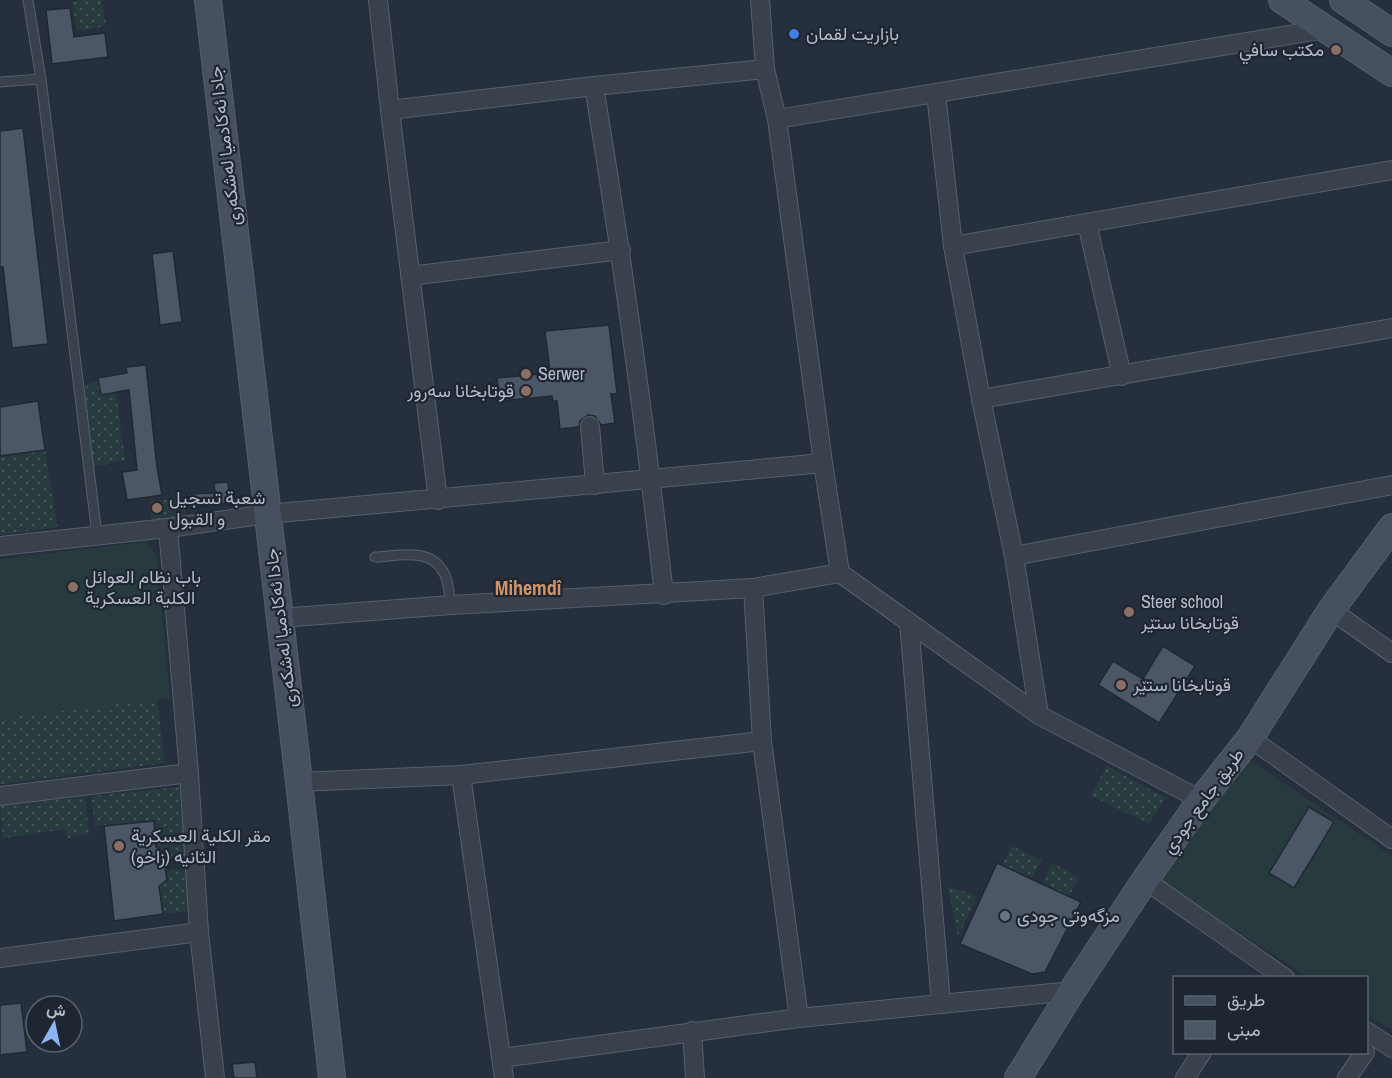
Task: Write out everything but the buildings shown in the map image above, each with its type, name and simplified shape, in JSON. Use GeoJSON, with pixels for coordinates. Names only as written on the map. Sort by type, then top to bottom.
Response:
{"type":"FeatureCollection","features":[{"type":"Feature","properties":{"kind":"main road","name":"جادا ئه‌كادميا له‌شكه‌رى"},"geometry":{"type":"LineString","coordinates":[[208,0],[332,1078]]}},
{"type":"Feature","properties":{"kind":"main road"},"geometry":{"type":"LineString","coordinates":[[1282,0],[1392,73]]}},
{"type":"Feature","properties":{"kind":"main road"},"geometry":{"type":"LineString","coordinates":[[1343,0],[1392,33]]}},
{"type":"Feature","properties":{"kind":"main road","name":"طريق جامع جودي"},"geometry":{"type":"LineString","coordinates":[[1018,1078],[1145,880],[1201,800],[1250,738],[1331,610],[1392,527]]}},
{"type":"Feature","properties":{"kind":"street"},"geometry":{"type":"LineString","coordinates":[[378,0],[438,500]]}},
{"type":"Feature","properties":{"kind":"street"},"geometry":{"type":"LineString","coordinates":[[760,0],[765,69],[777,119],[840,573]]}},
{"type":"Feature","properties":{"kind":"street"},"geometry":{"type":"LineString","coordinates":[[777,119],[1326,29]]}},
{"type":"Feature","properties":{"kind":"street"},"geometry":{"type":"LineString","coordinates":[[390,110],[765,69]]}},
{"type":"Feature","properties":{"kind":"street"},"geometry":{"type":"LineString","coordinates":[[594,86],[621,250],[652,480],[664,595]]}},
{"type":"Feature","properties":{"kind":"street"},"geometry":{"type":"LineString","coordinates":[[936,94],[953,246],[981,399],[1014,556],[1039,714]]}},
{"type":"Feature","properties":{"kind":"street"},"geometry":{"type":"LineString","coordinates":[[953,246],[1392,170]]}},
{"type":"Feature","properties":{"kind":"street"},"geometry":{"type":"LineString","coordinates":[[1087,223],[1122,376]]}},
{"type":"Feature","properties":{"kind":"street"},"geometry":{"type":"LineString","coordinates":[[410,276],[621,250]]}},
{"type":"Feature","properties":{"kind":"street"},"geometry":{"type":"LineString","coordinates":[[981,399],[1392,328]]}},
{"type":"Feature","properties":{"kind":"street"},"geometry":{"type":"LineString","coordinates":[[590,426],[595,485]]}},
{"type":"Feature","properties":{"kind":"street"},"geometry":{"type":"LineString","coordinates":[[0,546],[168,528],[268,514],[823,463]]}},
{"type":"Feature","properties":{"kind":"street"},"geometry":{"type":"LineString","coordinates":[[1014,556],[1392,484]]}},
{"type":"Feature","properties":{"kind":"street"},"geometry":{"type":"LineString","coordinates":[[168,528],[189,773],[199,932],[215,1078]]}},
{"type":"Feature","properties":{"kind":"street"},"geometry":{"type":"LineString","coordinates":[[280,618],[451,605],[664,595],[753,588],[840,573],[1039,714],[1201,800]]}},
{"type":"Feature","properties":{"kind":"street"},"geometry":{"type":"LineString","coordinates":[[753,588],[762,741],[799,1018]]}},
{"type":"Feature","properties":{"kind":"street"},"geometry":{"type":"LineString","coordinates":[[1331,610],[1392,652]]}},
{"type":"Feature","properties":{"kind":"street"},"geometry":{"type":"LineString","coordinates":[[909,622],[941,1004]]}},
{"type":"Feature","properties":{"kind":"street"},"geometry":{"type":"LineString","coordinates":[[1250,738],[1392,839]]}},
{"type":"Feature","properties":{"kind":"street"},"geometry":{"type":"LineString","coordinates":[[299,782],[461,775],[762,741]]}},
{"type":"Feature","properties":{"kind":"street"},"geometry":{"type":"LineString","coordinates":[[0,796],[189,773]]}},
{"type":"Feature","properties":{"kind":"street"},"geometry":{"type":"LineString","coordinates":[[461,775],[504,1078]]}},
{"type":"Feature","properties":{"kind":"street"},"geometry":{"type":"LineString","coordinates":[[1145,880],[1258,970],[1278,976]]}},
{"type":"Feature","properties":{"kind":"street"},"geometry":{"type":"LineString","coordinates":[[0,958],[199,932]]}},
{"type":"Feature","properties":{"kind":"street"},"geometry":{"type":"LineString","coordinates":[[501,1058],[799,1018],[1072,991]]}},
{"type":"Feature","properties":{"kind":"street"},"geometry":{"type":"LineString","coordinates":[[692,1031],[695,1078]]}},
{"type":"Feature","properties":{"kind":"street"},"geometry":{"type":"LineString","coordinates":[[1369,1043],[1392,1048]]}},
{"type":"Feature","properties":{"kind":"street"},"geometry":{"type":"LineString","coordinates":[[1185,1078],[1201,1054]]}},
{"type":"Feature","properties":{"kind":"street"},"geometry":{"type":"LineString","coordinates":[[1347,1078],[1362,1054]]}},
{"type":"Feature","properties":{"kind":"lane"},"geometry":{"type":"LineString","coordinates":[[28,0],[42,79],[97,535]]}},
{"type":"Feature","properties":{"kind":"lane"},"geometry":{"type":"LineString","coordinates":[[0,82],[42,79]]}},
{"type":"Feature","properties":{"kind":"lane"},"geometry":{"type":"LineString","coordinates":[[375,557],[418,554],[429,558],[440,565],[446,574],[451,605]]}},
{"type":"Feature","properties":{"kind":"green space"},"geometry":{"type":"Polygon","coordinates":[[[101,0],[106,26],[77,31],[72,2],[101,0]]]}},
{"type":"Feature","properties":{"kind":"green space"},"geometry":{"type":"Polygon","coordinates":[[[99,381],[116,392],[125,460],[89,468],[79,387],[99,381]]]}},
{"type":"Feature","properties":{"kind":"green space"},"geometry":{"type":"Polygon","coordinates":[[[45,450],[57,527],[0,535],[0,456],[45,450]]]}},
{"type":"Feature","properties":{"kind":"green space"},"geometry":{"type":"Polygon","coordinates":[[[184,498],[186,517],[152,521],[149,502],[184,498]]]}},
{"type":"Feature","properties":{"kind":"green space"},"geometry":{"type":"Polygon","coordinates":[[[145,542],[157,555],[170,698],[0,719],[0,559],[145,542]]]}},
{"type":"Feature","properties":{"kind":"green space"},"geometry":{"type":"Polygon","coordinates":[[[157,699],[165,763],[0,784],[0,719],[157,699]]]}},
{"type":"Feature","properties":{"kind":"green space"},"geometry":{"type":"Polygon","coordinates":[[[1239,753],[1392,856],[1392,1030],[1368,1015],[1368,976],[1307,976],[1159,882],[1239,753]]]}},
{"type":"Feature","properties":{"kind":"green space"},"geometry":{"type":"Polygon","coordinates":[[[1107,766],[1166,798],[1149,824],[1091,796],[1107,766]]]}},
{"type":"Feature","properties":{"kind":"green space"},"geometry":{"type":"Polygon","coordinates":[[[179,787],[186,856],[164,859],[163,852],[156,847],[154,821],[95,826],[91,796],[179,787]]]}},
{"type":"Feature","properties":{"kind":"green space"},"geometry":{"type":"Polygon","coordinates":[[[85,797],[89,834],[68,838],[66,829],[3,838],[0,806],[85,797]]]}},
{"type":"Feature","properties":{"kind":"green space"},"geometry":{"type":"Polygon","coordinates":[[[1012,846],[1041,860],[1031,880],[1002,866],[1012,846]]]}},
{"type":"Feature","properties":{"kind":"green space"},"geometry":{"type":"Polygon","coordinates":[[[1052,863],[1079,877],[1069,897],[1042,884],[1052,863]]]}},
{"type":"Feature","properties":{"kind":"green space"},"geometry":{"type":"Polygon","coordinates":[[[187,868],[191,911],[163,914],[159,886],[167,880],[166,870],[187,868]]]}},
{"type":"Feature","properties":{"kind":"green space"},"geometry":{"type":"Polygon","coordinates":[[[948,886],[977,896],[958,937],[948,886]]]}},
{"type":"Feature","properties":{"kind":"place","name":"بازاريت لقمان"},"geometry":{"type":"Point","coordinates":[794,34]}},
{"type":"Feature","properties":{"kind":"place","name":"مكتب سافي"},"geometry":{"type":"Point","coordinates":[1336,50]}},
{"type":"Feature","properties":{"kind":"place","name":"Serwer"},"geometry":{"type":"Point","coordinates":[526,374]}},
{"type":"Feature","properties":{"kind":"place","name":"قوتابخانا سه‌رور"},"geometry":{"type":"Point","coordinates":[526,391]}},
{"type":"Feature","properties":{"kind":"place","name":"شعبة تسجيل و القبول"},"geometry":{"type":"Point","coordinates":[157,508]}},
{"type":"Feature","properties":{"kind":"place","name":"باب نظام العوائل الكلية العسكرية"},"geometry":{"type":"Point","coordinates":[73,587]}},
{"type":"Feature","properties":{"kind":"place","name":"Steer school قوتابخانا ستێر"},"geometry":{"type":"Point","coordinates":[1129,612]}},
{"type":"Feature","properties":{"kind":"place","name":"قوتابخانا ستێر"},"geometry":{"type":"Point","coordinates":[1121,685]}},
{"type":"Feature","properties":{"kind":"place","name":"مقر الكلية العسكرية الثانيه (زاخو)"},"geometry":{"type":"Point","coordinates":[119,846]}},
{"type":"Feature","properties":{"kind":"place","name":"مزگەوتی جودی"},"geometry":{"type":"Point","coordinates":[1005,916]}},
{"type":"Feature","properties":{"kind":"district","name":"Mihemdî"},"geometry":{"type":"Point","coordinates":[528,588]}}]}
